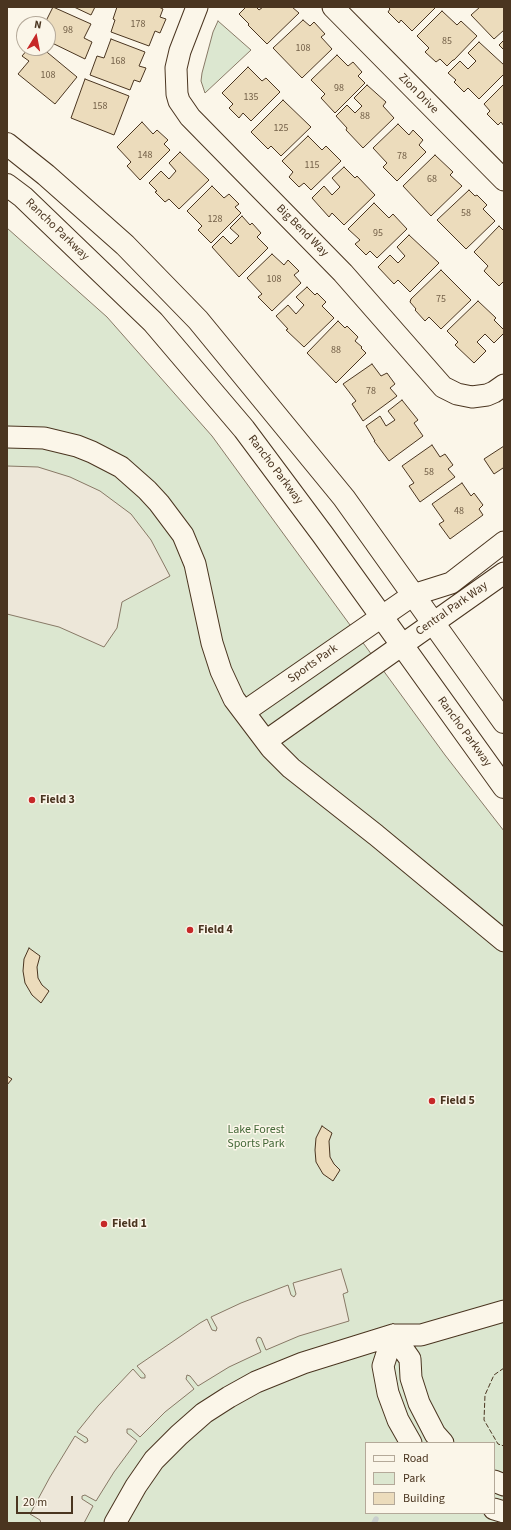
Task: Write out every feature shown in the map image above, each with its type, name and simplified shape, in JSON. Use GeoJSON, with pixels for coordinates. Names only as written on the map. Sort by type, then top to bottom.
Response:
{"type":"FeatureCollection","features":[{"type":"Feature","properties":{"kind":"main road"},"geometry":{"type":"LineString","coordinates":[[7,144],[46,175],[125,245],[198,320],[344,498],[504,722]]}},
{"type":"Feature","properties":{"kind":"main road","name":"Rancho Parkway"},"geometry":{"type":"LineString","coordinates":[[7,185],[23,197],[153,322],[244,428],[323,535],[504,787]]}},
{"type":"Feature","properties":{"kind":"street","name":"Big Bend Way"},"geometry":{"type":"LineString","coordinates":[[197,7],[180,52],[176,68],[176,84],[179,102],[190,117],[343,273],[443,387],[457,394],[472,397],[487,395],[504,385]]}},
{"type":"Feature","properties":{"kind":"street","name":"Zion Drive"},"geometry":{"type":"LineString","coordinates":[[333,7],[504,180]]}},
{"type":"Feature","properties":{"kind":"street"},"geometry":{"type":"LineString","coordinates":[[7,437],[44,438],[62,441],[92,452],[120,467],[147,490],[159,503],[183,536],[195,564],[212,643],[221,671],[234,699],[266,741],[291,768],[504,941]]}},
{"type":"Feature","properties":{"kind":"street","name":"Central Park Way"},"geometry":{"type":"LineString","coordinates":[[381,617],[413,595],[451,582],[504,542]]}},
{"type":"Feature","properties":{"kind":"street","name":"Central Park Way"},"geometry":{"type":"LineString","coordinates":[[401,645],[504,573]]}},
{"type":"Feature","properties":{"kind":"street","name":"Sports Park"},"geometry":{"type":"LineString","coordinates":[[244,712],[381,617]]}},
{"type":"Feature","properties":{"kind":"street"},"geometry":{"type":"LineString","coordinates":[[266,741],[401,645]]}},
{"type":"Feature","properties":{"kind":"street"},"geometry":{"type":"LineString","coordinates":[[115,1523],[136,1486],[154,1460],[204,1413],[229,1397],[263,1380],[303,1363],[393,1335],[421,1335],[504,1311]]}},
{"type":"Feature","properties":{"kind":"street"},"geometry":{"type":"LineString","coordinates":[[393,1335],[383,1366],[388,1393],[398,1420],[410,1442]]}},
{"type":"Feature","properties":{"kind":"street"},"geometry":{"type":"LineString","coordinates":[[393,1335],[410,1359],[411,1378],[419,1403],[435,1434],[442,1442]]}},
{"type":"Feature","properties":{"kind":"green space"},"geometry":{"type":"Polygon","coordinates":[[[218,21],[251,50],[205,93],[201,81],[202,73],[213,32],[218,21]]]}},
{"type":"Feature","properties":{"kind":"green space","name":"Lake Forest Sports Park"},"geometry":{"type":"Polygon","coordinates":[[[7,228],[107,317],[212,436],[445,755],[504,831],[504,1523],[7,1523],[7,228]]]}},
{"type":"Feature","properties":{"kind":"shaded area"},"geometry":{"type":"Polygon","coordinates":[[[7,466],[38,467],[70,477],[100,491],[131,514],[151,540],[170,576],[122,602],[117,628],[104,647],[59,627],[7,614],[7,466]]]}},
{"type":"Feature","properties":{"kind":"shaded area"},"geometry":{"type":"Polygon","coordinates":[[[341,1269],[348,1292],[343,1294],[349,1321],[299,1336],[266,1350],[261,1338],[258,1337],[256,1340],[261,1352],[229,1367],[198,1386],[190,1376],[187,1375],[186,1379],[194,1389],[165,1412],[140,1437],[131,1429],[127,1429],[127,1433],[137,1441],[114,1472],[96,1501],[85,1495],[82,1496],[82,1499],[93,1506],[84,1523],[41,1523],[40,1520],[30,1514],[75,1436],[85,1443],[88,1441],[87,1438],[77,1432],[98,1406],[133,1369],[141,1378],[145,1378],[145,1375],[137,1366],[207,1319],[212,1330],[216,1331],[217,1328],[211,1317],[241,1303],[288,1285],[291,1295],[294,1297],[296,1294],[293,1283],[341,1269]]]}},
{"type":"Feature","properties":{"kind":"building"},"geometry":{"type":"Polygon","coordinates":[[[53,7],[91,24],[84,38],[92,42],[85,59],[56,45],[56,16],[48,16],[53,7]]]}},
{"type":"Feature","properties":{"kind":"building"},"geometry":{"type":"Polygon","coordinates":[[[74,7],[95,7],[91,15],[74,7]]]}},
{"type":"Feature","properties":{"kind":"building"},"geometry":{"type":"Polygon","coordinates":[[[117,7],[159,7],[163,9],[160,17],[166,19],[160,33],[155,31],[149,46],[111,32],[117,7]]]}},
{"type":"Feature","properties":{"kind":"building"},"geometry":{"type":"Polygon","coordinates":[[[246,7],[256,7],[259,10],[263,7],[292,7],[299,13],[267,44],[239,14],[246,7]]]}},
{"type":"Feature","properties":{"kind":"building"},"geometry":{"type":"Polygon","coordinates":[[[388,7],[436,7],[412,31],[401,20],[399,23],[388,12],[390,9],[388,7]]]}},
{"type":"Feature","properties":{"kind":"building"},"geometry":{"type":"Polygon","coordinates":[[[480,7],[504,7],[504,30],[494,39],[471,15],[480,7]]]}},
{"type":"Feature","properties":{"kind":"building"},"geometry":{"type":"Polygon","coordinates":[[[442,11],[457,25],[461,21],[477,36],[447,66],[440,59],[436,62],[425,52],[429,48],[417,36],[442,11]]]}},
{"type":"Feature","properties":{"kind":"building"},"geometry":{"type":"Polygon","coordinates":[[[303,20],[310,26],[314,22],[325,34],[321,37],[332,49],[302,78],[273,48],[303,20]]]}},
{"type":"Feature","properties":{"kind":"building"},"geometry":{"type":"Polygon","coordinates":[[[111,39],[145,52],[139,66],[146,68],[140,82],[134,80],[130,90],[90,75],[97,56],[104,58],[111,39]]]}},
{"type":"Feature","properties":{"kind":"building"},"geometry":{"type":"Polygon","coordinates":[[[504,40],[504,50],[499,45],[504,40]]]}},
{"type":"Feature","properties":{"kind":"building"},"geometry":{"type":"Polygon","coordinates":[[[479,42],[504,65],[504,74],[479,99],[468,88],[464,92],[454,82],[456,80],[448,73],[460,61],[468,69],[476,61],[468,53],[479,42]]]}},
{"type":"Feature","properties":{"kind":"building"},"geometry":{"type":"Polygon","coordinates":[[[337,55],[348,66],[353,62],[362,72],[358,76],[365,83],[335,113],[321,98],[325,94],[311,80],[337,55]]]}},
{"type":"Feature","properties":{"kind":"building"},"geometry":{"type":"Polygon","coordinates":[[[22,56],[52,56],[77,77],[55,104],[18,74],[29,61],[22,56]]]}},
{"type":"Feature","properties":{"kind":"building"},"geometry":{"type":"Polygon","coordinates":[[[248,67],[262,81],[266,78],[280,92],[251,121],[243,113],[239,118],[229,108],[233,104],[222,93],[248,67]]]}},
{"type":"Feature","properties":{"kind":"building"},"geometry":{"type":"Polygon","coordinates":[[[85,79],[129,96],[114,135],[71,118],[85,79]]]}},
{"type":"Feature","properties":{"kind":"building"},"geometry":{"type":"Polygon","coordinates":[[[504,84],[504,126],[501,122],[498,125],[487,114],[490,111],[484,104],[504,84]]]}},
{"type":"Feature","properties":{"kind":"building"},"geometry":{"type":"Polygon","coordinates":[[[367,85],[386,102],[383,106],[394,118],[363,148],[346,130],[347,128],[336,116],[347,105],[355,113],[362,106],[354,98],[367,85]]]}},
{"type":"Feature","properties":{"kind":"building"},"geometry":{"type":"Polygon","coordinates":[[[283,100],[311,127],[281,156],[271,146],[268,149],[251,132],[283,100]]]}},
{"type":"Feature","properties":{"kind":"building"},"geometry":{"type":"Polygon","coordinates":[[[142,122],[153,134],[157,130],[168,140],[164,144],[170,150],[140,180],[127,166],[131,162],[117,147],[142,122]]]}},
{"type":"Feature","properties":{"kind":"building"},"geometry":{"type":"Polygon","coordinates":[[[398,124],[409,135],[413,130],[423,140],[419,145],[426,152],[397,181],[383,167],[387,163],[373,148],[398,124]]]}},
{"type":"Feature","properties":{"kind":"building"},"geometry":{"type":"Polygon","coordinates":[[[308,136],[322,150],[326,146],[341,161],[311,190],[304,183],[299,187],[289,177],[293,172],[282,161],[308,136]]]}},
{"type":"Feature","properties":{"kind":"building"},"geometry":{"type":"Polygon","coordinates":[[[180,152],[209,180],[179,209],[169,199],[165,202],[155,192],[157,191],[149,183],[161,171],[169,179],[176,171],[169,163],[180,152]]]}},
{"type":"Feature","properties":{"kind":"building"},"geometry":{"type":"Polygon","coordinates":[[[435,155],[453,172],[450,175],[462,186],[431,216],[403,186],[435,155]]]}},
{"type":"Feature","properties":{"kind":"building"},"geometry":{"type":"Polygon","coordinates":[[[344,167],[355,178],[357,176],[375,195],[344,225],[332,213],[329,217],[312,198],[324,186],[332,195],[340,187],[332,178],[344,167]]]}},
{"type":"Feature","properties":{"kind":"building"},"geometry":{"type":"Polygon","coordinates":[[[212,186],[224,198],[229,194],[239,204],[235,207],[241,213],[211,243],[198,230],[202,226],[187,211],[212,186]]]}},
{"type":"Feature","properties":{"kind":"building"},"geometry":{"type":"Polygon","coordinates":[[[469,190],[475,196],[477,195],[487,205],[483,209],[495,221],[466,249],[437,220],[469,190]]]}},
{"type":"Feature","properties":{"kind":"building"},"geometry":{"type":"Polygon","coordinates":[[[374,203],[389,218],[393,214],[407,229],[377,258],[370,251],[366,255],[355,244],[360,240],[348,229],[374,203]]]}},
{"type":"Feature","properties":{"kind":"building"},"geometry":{"type":"Polygon","coordinates":[[[242,216],[250,225],[252,223],[261,233],[257,237],[268,248],[239,277],[212,247],[223,236],[231,244],[239,236],[230,228],[242,216]]]}},
{"type":"Feature","properties":{"kind":"building"},"geometry":{"type":"Polygon","coordinates":[[[499,226],[504,231],[504,281],[499,286],[484,271],[488,266],[474,252],[499,226]]]}},
{"type":"Feature","properties":{"kind":"building"},"geometry":{"type":"Polygon","coordinates":[[[409,235],[439,263],[410,292],[398,280],[394,284],[378,267],[390,255],[398,263],[405,256],[397,247],[409,235]]]}},
{"type":"Feature","properties":{"kind":"building"},"geometry":{"type":"Polygon","coordinates":[[[272,254],[284,265],[288,260],[299,271],[294,275],[301,283],[272,311],[258,297],[262,294],[247,278],[272,254]]]}},
{"type":"Feature","properties":{"kind":"building"},"geometry":{"type":"Polygon","coordinates":[[[441,270],[471,300],[441,329],[429,317],[425,321],[410,302],[411,299],[441,270]]]}},
{"type":"Feature","properties":{"kind":"building"},"geometry":{"type":"Polygon","coordinates":[[[307,287],[315,295],[317,293],[326,302],[322,306],[334,318],[304,347],[286,330],[288,329],[276,316],[288,305],[296,314],[304,305],[296,297],[307,287]]]}},
{"type":"Feature","properties":{"kind":"building"},"geometry":{"type":"Polygon","coordinates":[[[478,301],[496,318],[494,320],[504,330],[504,333],[494,343],[485,334],[477,342],[486,351],[474,363],[455,345],[458,342],[447,331],[478,301]]]}},
{"type":"Feature","properties":{"kind":"building"},"geometry":{"type":"Polygon","coordinates":[[[338,321],[345,328],[347,326],[358,337],[355,341],[366,353],[336,383],[307,353],[338,321]]]}},
{"type":"Feature","properties":{"kind":"building"},"geometry":{"type":"Polygon","coordinates":[[[372,364],[381,376],[387,373],[395,384],[390,388],[397,396],[363,421],[352,404],[356,401],[343,384],[372,364]]]}},
{"type":"Feature","properties":{"kind":"building"},"geometry":{"type":"Polygon","coordinates":[[[402,400],[418,420],[414,423],[423,436],[389,461],[374,441],[366,426],[380,416],[386,426],[395,420],[388,411],[402,400]]]}},
{"type":"Feature","properties":{"kind":"building"},"geometry":{"type":"Polygon","coordinates":[[[432,445],[440,457],[445,454],[453,465],[448,469],[455,477],[420,502],[409,486],[414,483],[402,466],[432,445]]]}},
{"type":"Feature","properties":{"kind":"building"},"geometry":{"type":"Polygon","coordinates":[[[504,446],[504,470],[503,468],[494,474],[484,459],[504,446]]]}},
{"type":"Feature","properties":{"kind":"building"},"geometry":{"type":"Polygon","coordinates":[[[462,483],[471,496],[474,493],[483,505],[479,509],[483,515],[450,539],[439,524],[444,521],[432,504],[462,483]]]}},
{"type":"Feature","properties":{"kind":"building"},"geometry":{"type":"Polygon","coordinates":[[[29,948],[40,956],[37,967],[38,978],[42,985],[49,991],[41,1003],[32,995],[25,983],[23,971],[24,959],[29,948]]]}},
{"type":"Feature","properties":{"kind":"building"},"geometry":{"type":"Polygon","coordinates":[[[7,1076],[12,1079],[7,1085],[7,1076]]]}},
{"type":"Feature","properties":{"kind":"building"},"geometry":{"type":"Polygon","coordinates":[[[322,1126],[332,1133],[329,1141],[330,1157],[340,1170],[333,1181],[323,1174],[316,1162],[316,1138],[322,1126]]]}},
{"type":"Feature","properties":{"kind":"waterway"},"geometry":{"type":"LineString","coordinates":[[374,1523],[376,1519]]}},
{"type":"Feature","properties":{"kind":"fence"},"geometry":{"type":"LineString","coordinates":[[504,1368],[494,1375],[485,1395],[484,1420],[498,1444],[504,1446]]}},
{"type":"Feature","properties":{"kind":"place","name":"Field 3"},"geometry":{"type":"Point","coordinates":[32,800]}},
{"type":"Feature","properties":{"kind":"place","name":"Field 4"},"geometry":{"type":"Point","coordinates":[190,930]}},
{"type":"Feature","properties":{"kind":"place","name":"Field 5"},"geometry":{"type":"Point","coordinates":[432,1101]}},
{"type":"Feature","properties":{"kind":"place","name":"Field 1"},"geometry":{"type":"Point","coordinates":[104,1224]}}]}
